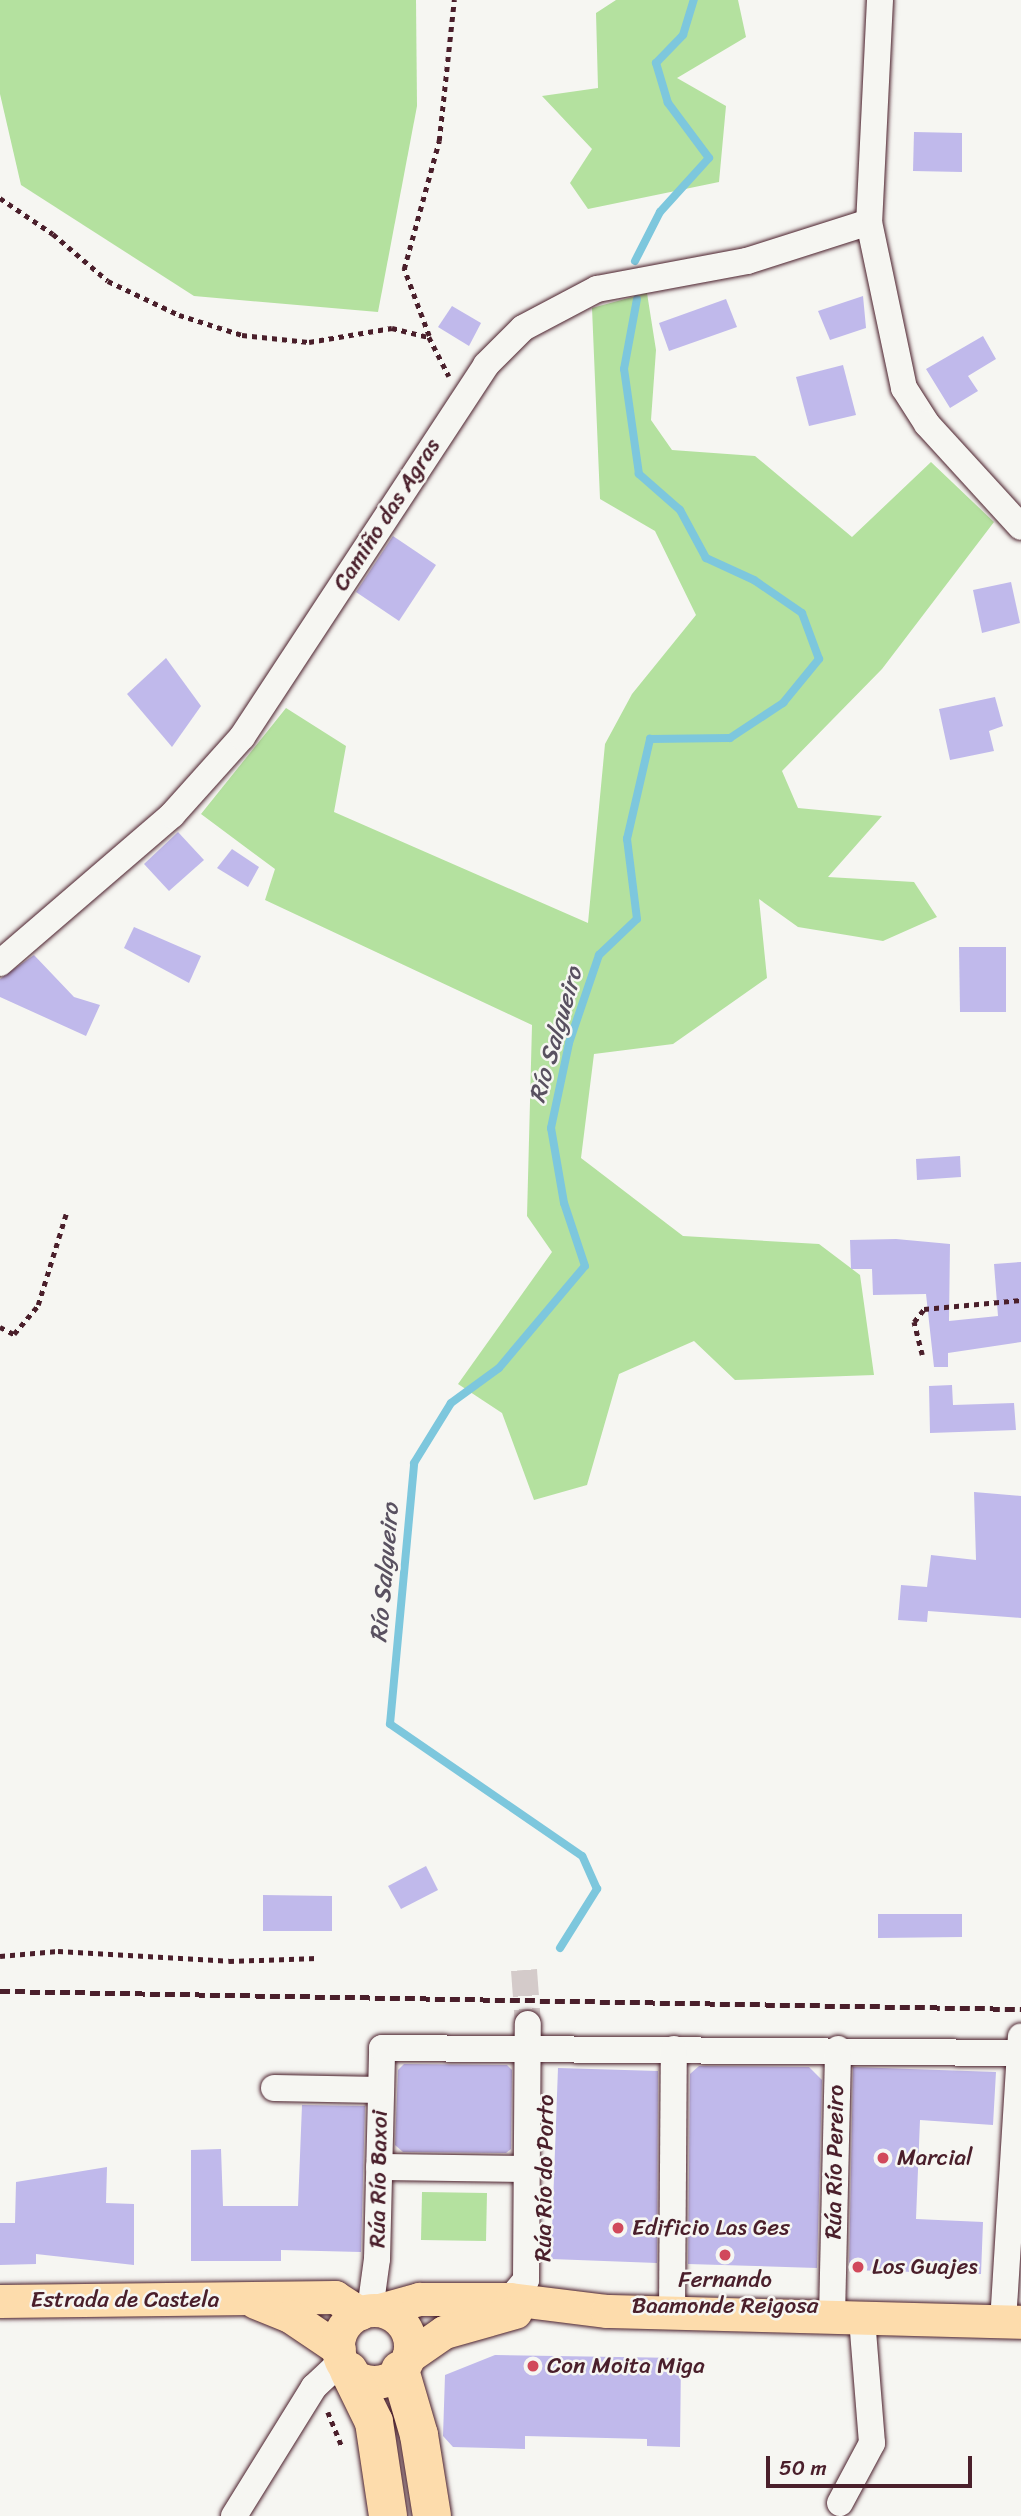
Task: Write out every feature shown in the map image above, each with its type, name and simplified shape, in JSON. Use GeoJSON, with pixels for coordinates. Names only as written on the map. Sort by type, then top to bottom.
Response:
{"type":"FeatureCollection","features":[{"type":"Feature","properties":{"kind":"highway"},"geometry":{"type":"LineString","coordinates":[[343,2360],[374,2422],[388,2516]]}},
{"type":"Feature","properties":{"kind":"highway"},"geometry":{"type":"LineString","coordinates":[[404,2364],[432,2516]]}},
{"type":"Feature","properties":{"kind":"main road","name":"Estrada de Castela"},"geometry":{"type":"LineString","coordinates":[[0,2301],[335,2297],[370,2311]]}},
{"type":"Feature","properties":{"kind":"main road"},"geometry":{"type":"LineString","coordinates":[[343,2360],[344,2328],[370,2311],[419,2299],[672,2312],[1012,2322]]}},
{"type":"Feature","properties":{"kind":"main road"},"geometry":{"type":"LineString","coordinates":[[250,2300],[290,2316],[343,2360],[380,2381],[444,2332],[526,2303]]}},
{"type":"Feature","properties":{"kind":"main road"},"geometry":{"type":"LineString","coordinates":[[370,2311],[392,2314],[408,2332],[404,2364]]}},
{"type":"Feature","properties":{"kind":"street"},"geometry":{"type":"LineString","coordinates":[[880,0],[869,222],[904,388],[927,425],[1021,527]]}},
{"type":"Feature","properties":{"kind":"street","name":"Camiño das Agras"},"geometry":{"type":"LineString","coordinates":[[0,962],[172,815],[242,737],[486,365],[523,328],[597,289],[747,261],[869,222]]}},
{"type":"Feature","properties":{"kind":"street"},"geometry":{"type":"LineString","coordinates":[[526,2303],[535,2041],[674,2049],[1021,2045],[1012,2322]]}},
{"type":"Feature","properties":{"kind":"street","name":"Rúa Río Baxoi"},"geometry":{"type":"LineString","coordinates":[[370,2311],[379,2167],[382,2048],[535,2041]]}},
{"type":"Feature","properties":{"kind":"street","name":"Rúa Río do Porto"},"geometry":{"type":"LineString","coordinates":[[526,2303],[535,2041]]}},
{"type":"Feature","properties":{"kind":"street"},"geometry":{"type":"LineString","coordinates":[[672,2312],[674,2049]]}},
{"type":"Feature","properties":{"kind":"street","name":"Rúa Río Pereiro"},"geometry":{"type":"LineString","coordinates":[[838,2049],[847,2318],[872,2443],[840,2503]]}},
{"type":"Feature","properties":{"kind":"street"},"geometry":{"type":"LineString","coordinates":[[274,2088],[381,2090]]}},
{"type":"Feature","properties":{"kind":"street"},"geometry":{"type":"LineString","coordinates":[[379,2167],[529,2169]]}},
{"type":"Feature","properties":{"kind":"street"},"geometry":{"type":"LineString","coordinates":[[234,2516],[314,2386],[343,2360]]}},
{"type":"Feature","properties":{"kind":"path"},"geometry":{"type":"LineString","coordinates":[[454,0],[439,141],[404,269],[429,337],[461,402]]}},
{"type":"Feature","properties":{"kind":"path"},"geometry":{"type":"LineString","coordinates":[[0,198],[108,281],[179,315],[242,335],[309,342],[392,328],[429,337]]}},
{"type":"Feature","properties":{"kind":"path"},"geometry":{"type":"LineString","coordinates":[[0,1327],[14,1334],[38,1305],[66,1214]]}},
{"type":"Feature","properties":{"kind":"path"},"geometry":{"type":"LineString","coordinates":[[922,1355],[914,1322],[924,1309],[1021,1300]]}},
{"type":"Feature","properties":{"kind":"path"},"geometry":{"type":"LineString","coordinates":[[0,1955],[58,1951],[229,1961],[317,1958]]}},
{"type":"Feature","properties":{"kind":"path"},"geometry":{"type":"LineString","coordinates":[[314,2386],[345,2456]]}},
{"type":"Feature","properties":{"kind":"green space"},"geometry":{"type":"Polygon","coordinates":[[[0,0],[416,0],[417,106],[378,312],[194,296],[21,185],[0,94],[0,0]]]}},
{"type":"Feature","properties":{"kind":"green space"},"geometry":{"type":"Polygon","coordinates":[[[616,0],[738,0],[746,37],[677,78],[726,106],[719,182],[588,209],[570,183],[592,149],[542,96],[598,88],[596,13],[616,0]]]}},
{"type":"Feature","properties":{"kind":"green space"},"geometry":{"type":"Polygon","coordinates":[[[647,293],[656,350],[651,420],[672,450],[755,456],[852,537],[931,462],[994,522],[882,669],[782,771],[798,808],[882,816],[828,877],[914,882],[937,917],[883,941],[798,927],[759,899],[767,978],[673,1044],[594,1054],[581,1158],[683,1236],[819,1244],[860,1275],[874,1375],[735,1380],[694,1341],[619,1374],[587,1485],[534,1500],[502,1413],[458,1384],[552,1252],[527,1216],[532,1025],[265,900],[275,869],[201,814],[286,708],[346,746],[334,812],[588,923],[605,744],[632,694],[696,615],[655,531],[600,499],[592,308],[647,293]]]}},
{"type":"Feature","properties":{"kind":"green space"},"geometry":{"type":"Polygon","coordinates":[[[422,2192],[487,2193],[486,2241],[421,2240],[422,2192]]]}},
{"type":"Feature","properties":{"kind":"building"},"geometry":{"type":"Polygon","coordinates":[[[914,132],[962,133],[962,172],[913,171],[914,132]]]}},
{"type":"Feature","properties":{"kind":"building"},"geometry":{"type":"Polygon","coordinates":[[[863,296],[866,328],[830,340],[818,311],[863,296]]]}},
{"type":"Feature","properties":{"kind":"building"},"geometry":{"type":"Polygon","coordinates":[[[726,299],[737,327],[669,351],[659,323],[726,299]]]}},
{"type":"Feature","properties":{"kind":"building"},"geometry":{"type":"Polygon","coordinates":[[[452,306],[481,323],[469,346],[438,327],[452,306]]]}},
{"type":"Feature","properties":{"kind":"building"},"geometry":{"type":"Polygon","coordinates":[[[983,336],[996,359],[968,376],[978,391],[950,408],[926,369],[983,336]]]}},
{"type":"Feature","properties":{"kind":"building"},"geometry":{"type":"Polygon","coordinates":[[[843,365],[856,415],[809,426],[796,377],[843,365]]]}},
{"type":"Feature","properties":{"kind":"building"},"geometry":{"type":"Polygon","coordinates":[[[393,536],[436,565],[399,621],[356,592],[393,536]]]}},
{"type":"Feature","properties":{"kind":"building"},"geometry":{"type":"Polygon","coordinates":[[[1011,582],[1020,623],[982,633],[973,590],[1011,582]]]}},
{"type":"Feature","properties":{"kind":"building"},"geometry":{"type":"Polygon","coordinates":[[[166,658],[201,706],[172,747],[127,694],[166,658]]]}},
{"type":"Feature","properties":{"kind":"building"},"geometry":{"type":"Polygon","coordinates":[[[995,697],[1003,726],[989,731],[994,751],[950,760],[939,709],[995,697]]]}},
{"type":"Feature","properties":{"kind":"building"},"geometry":{"type":"Polygon","coordinates":[[[178,832],[204,860],[169,891],[144,864],[178,832]]]}},
{"type":"Feature","properties":{"kind":"building"},"geometry":{"type":"Polygon","coordinates":[[[232,849],[259,867],[248,887],[217,868],[232,849]]]}},
{"type":"Feature","properties":{"kind":"building"},"geometry":{"type":"Polygon","coordinates":[[[134,927],[201,956],[189,983],[124,948],[134,927]]]}},
{"type":"Feature","properties":{"kind":"building"},"geometry":{"type":"Polygon","coordinates":[[[959,947],[1006,947],[1006,1012],[960,1012],[959,947]]]}},
{"type":"Feature","properties":{"kind":"building"},"geometry":{"type":"Polygon","coordinates":[[[34,955],[74,997],[100,1005],[86,1036],[0,997],[0,979],[34,955]]]}},
{"type":"Feature","properties":{"kind":"building"},"geometry":{"type":"Polygon","coordinates":[[[960,1156],[961,1177],[917,1180],[916,1159],[960,1156]]]}},
{"type":"Feature","properties":{"kind":"building"},"geometry":{"type":"Polygon","coordinates":[[[896,1239],[950,1244],[949,1321],[998,1316],[994,1264],[1021,1262],[1021,1342],[948,1353],[948,1367],[934,1367],[926,1294],[873,1295],[872,1269],[851,1269],[850,1240],[896,1239]]]}},
{"type":"Feature","properties":{"kind":"building"},"geometry":{"type":"Polygon","coordinates":[[[952,1385],[953,1405],[1014,1403],[1016,1430],[930,1433],[929,1386],[952,1385]]]}},
{"type":"Feature","properties":{"kind":"building"},"geometry":{"type":"Polygon","coordinates":[[[974,1492],[1021,1496],[1021,1618],[928,1611],[927,1622],[898,1620],[901,1585],[927,1587],[931,1555],[976,1560],[974,1492]]]}},
{"type":"Feature","properties":{"kind":"building"},"geometry":{"type":"Polygon","coordinates":[[[426,1866],[438,1890],[401,1909],[388,1886],[426,1866]]]}},
{"type":"Feature","properties":{"kind":"building"},"geometry":{"type":"Polygon","coordinates":[[[263,1895],[332,1896],[332,1931],[263,1931],[263,1895]]]}},
{"type":"Feature","properties":{"kind":"building"},"geometry":{"type":"Polygon","coordinates":[[[878,1914],[962,1914],[962,1937],[878,1938],[878,1914]]]}},
{"type":"Feature","properties":{"kind":"building"},"geometry":{"type":"Polygon","coordinates":[[[404,2064],[507,2065],[512,2070],[511,2149],[506,2153],[403,2152],[395,2145],[398,2070],[404,2064]]]}},
{"type":"Feature","properties":{"kind":"building"},"geometry":{"type":"Polygon","coordinates":[[[699,2066],[809,2067],[822,2080],[817,2268],[688,2264],[690,2074],[699,2066]]]}},
{"type":"Feature","properties":{"kind":"building"},"geometry":{"type":"Polygon","coordinates":[[[853,2067],[996,2072],[993,2125],[920,2120],[916,2219],[983,2222],[981,2274],[849,2270],[853,2067]]]}},
{"type":"Feature","properties":{"kind":"building"},"geometry":{"type":"Polygon","coordinates":[[[558,2068],[658,2071],[657,2263],[551,2259],[558,2068]]]}},
{"type":"Feature","properties":{"kind":"building"},"geometry":{"type":"Polygon","coordinates":[[[302,2105],[365,2106],[361,2252],[281,2250],[281,2261],[191,2261],[191,2150],[221,2149],[223,2206],[298,2206],[302,2105]]]}},
{"type":"Feature","properties":{"kind":"building"},"geometry":{"type":"Polygon","coordinates":[[[107,2167],[106,2203],[134,2204],[134,2265],[36,2254],[36,2264],[0,2265],[0,2223],[15,2223],[16,2182],[107,2167]]]}},
{"type":"Feature","properties":{"kind":"building"},"geometry":{"type":"Polygon","coordinates":[[[495,2355],[681,2358],[680,2447],[647,2446],[647,2439],[525,2436],[525,2449],[453,2447],[443,2436],[445,2375],[495,2355]]]}},
{"type":"Feature","properties":{"kind":"waterway","name":"Río Salgueiro"},"geometry":{"type":"LineString","coordinates":[[635,261],[660,212],[709,158],[668,103],[656,63],[683,35],[694,0]]}},
{"type":"Feature","properties":{"kind":"waterway","name":"Río Salgueiro"},"geometry":{"type":"LineString","coordinates":[[560,1948],[597,1889],[582,1856],[390,1724],[414,1463],[451,1403],[499,1368],[585,1266],[564,1203],[551,1128],[569,1043],[599,955],[637,919],[627,839],[650,739],[730,738],[783,703],[819,659],[802,613],[754,580],[706,558],[680,510],[639,474],[624,369],[637,299]]}},
{"type":"Feature","properties":{"kind":"tunnel"},"geometry":{"type":"LineString","coordinates":[[524,1970],[528,2024]]}},
{"type":"Feature","properties":{"kind":"railway"},"geometry":{"type":"LineString","coordinates":[[0,1991],[1021,2009]]}},
{"type":"Feature","properties":{"kind":"place","name":"Marcial"},"geometry":{"type":"Point","coordinates":[883,2158]}},
{"type":"Feature","properties":{"kind":"place","name":"Edificio Las Ges"},"geometry":{"type":"Point","coordinates":[618,2228]}},
{"type":"Feature","properties":{"kind":"place","name":"Fernando Baamonde Reigosa"},"geometry":{"type":"Point","coordinates":[725,2255]}},
{"type":"Feature","properties":{"kind":"place","name":"Los Guajes"},"geometry":{"type":"Point","coordinates":[858,2267]}},
{"type":"Feature","properties":{"kind":"place","name":"Con Moita Miga"},"geometry":{"type":"Point","coordinates":[533,2366]}}]}
